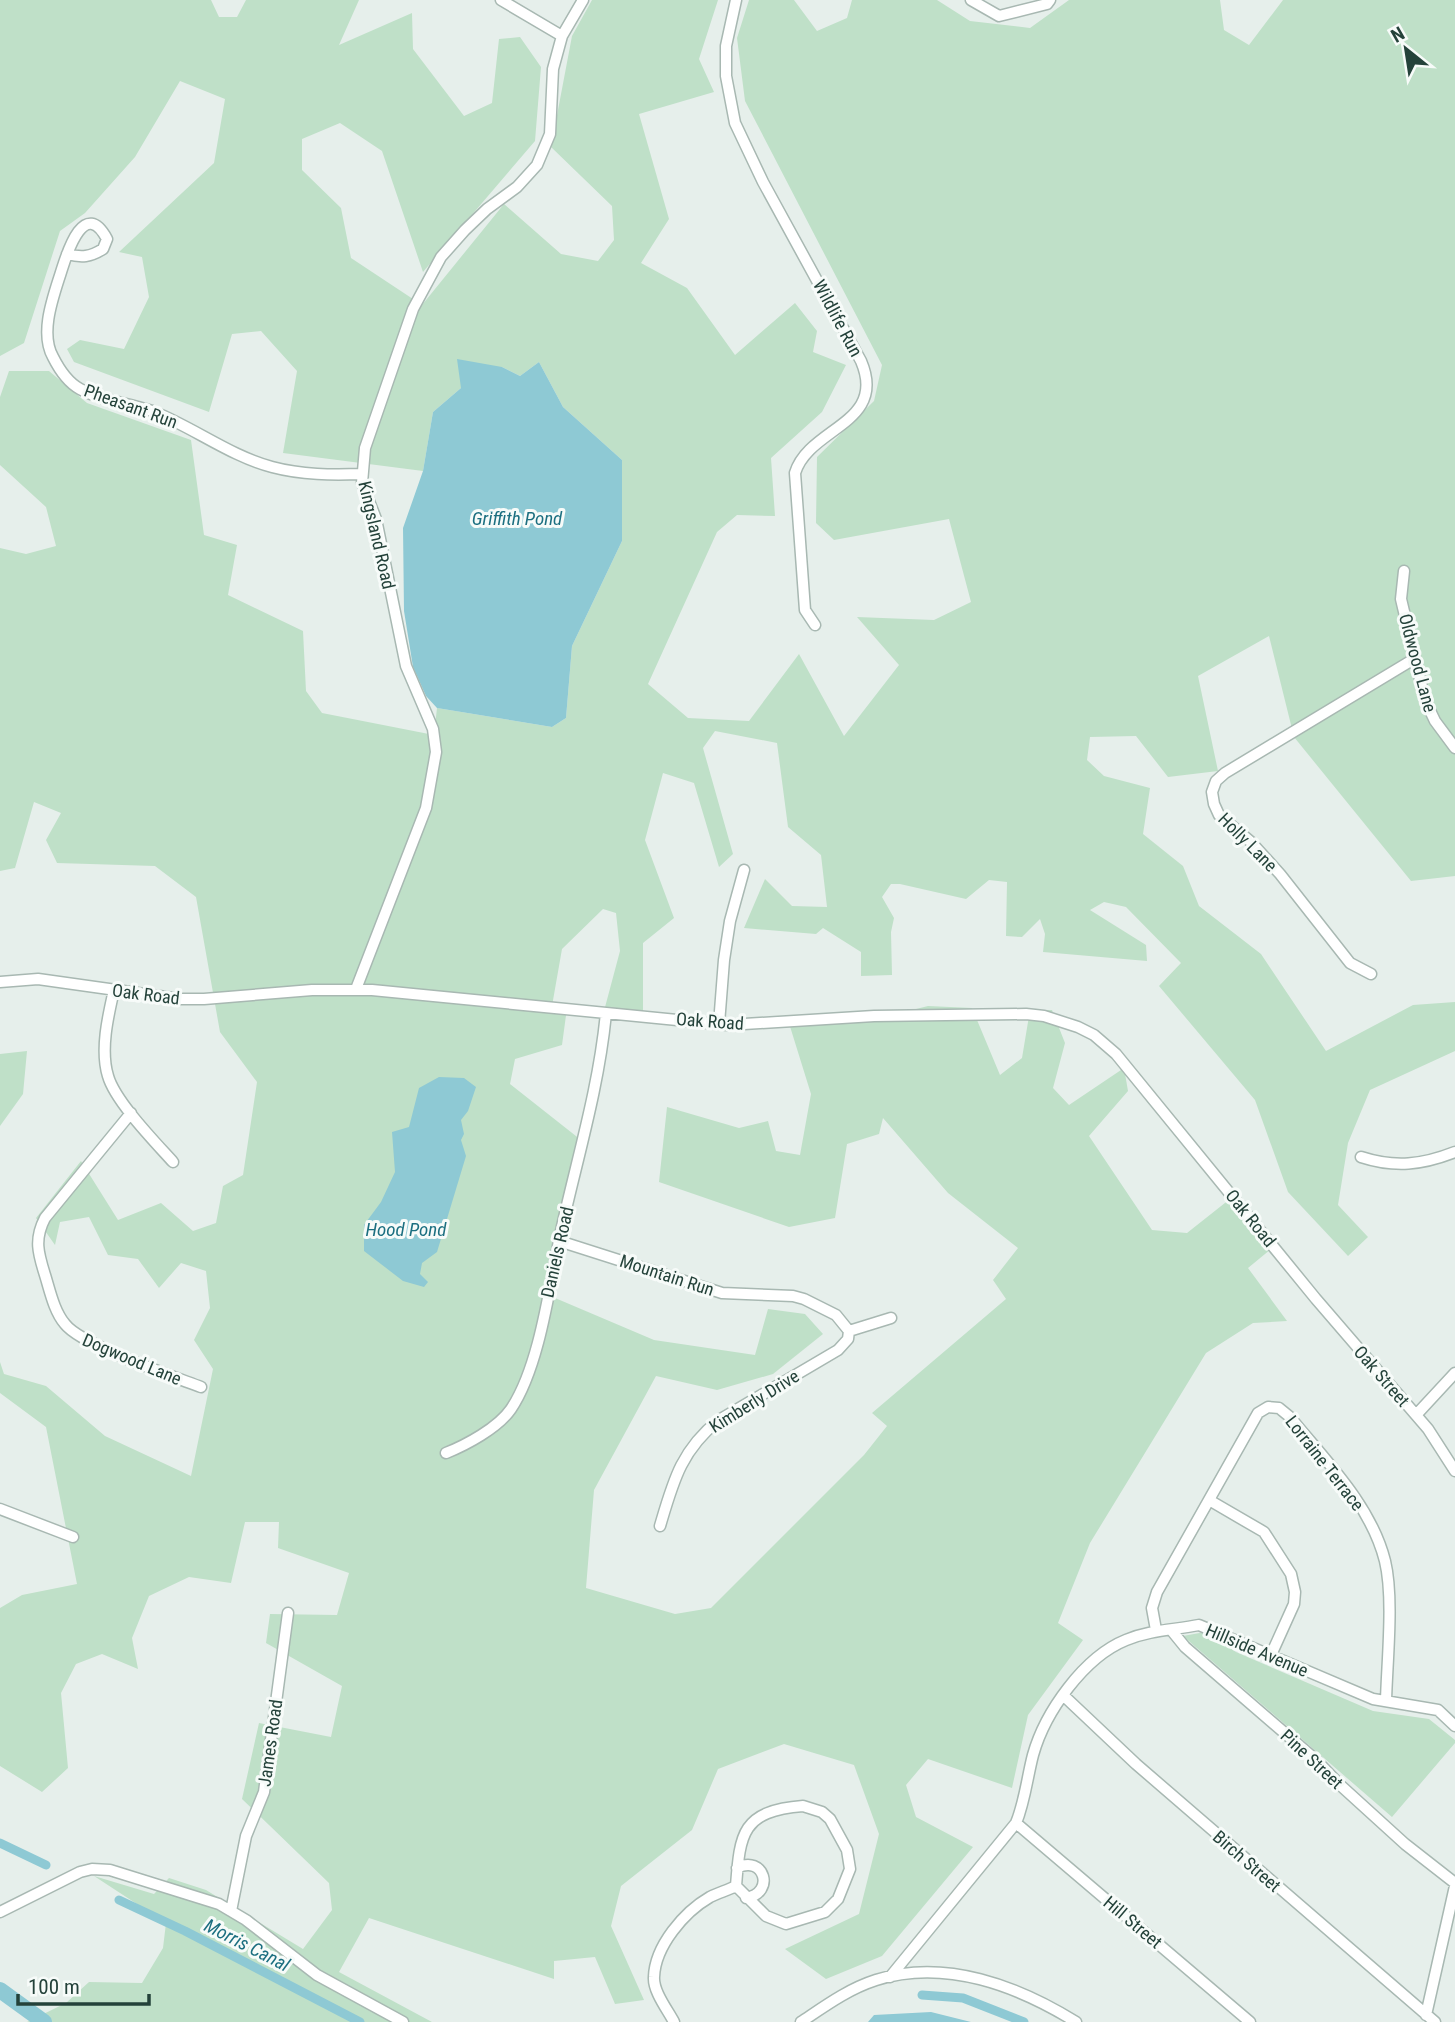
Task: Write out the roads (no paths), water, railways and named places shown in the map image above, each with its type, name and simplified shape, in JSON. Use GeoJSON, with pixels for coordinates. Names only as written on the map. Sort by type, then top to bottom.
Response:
{"type":"FeatureCollection","features":[{"type":"Feature","properties":{"kind":"street"},"geometry":{"type":"LineString","coordinates":[[500,0],[562,36]]}},
{"type":"Feature","properties":{"kind":"street","name":"Kingsland Road"},"geometry":{"type":"LineString","coordinates":[[356,989],[426,808],[436,752],[429,718],[406,666],[376,519],[362,483],[365,448],[402,339],[426,282],[452,243],[487,209],[517,187],[537,165],[550,135],[553,69],[562,36],[583,0]]}},
{"type":"Feature","properties":{"kind":"street","name":"Wildlife Run"},"geometry":{"type":"LineString","coordinates":[[736,0],[726,46],[726,66],[736,123],[763,182],[861,361],[866,378],[864,396],[857,412],[807,453],[799,462],[795,473],[805,610],[815,625]]}},
{"type":"Feature","properties":{"kind":"street"},"geometry":{"type":"LineString","coordinates":[[971,0],[999,16],[1047,4],[1050,0]]}},
{"type":"Feature","properties":{"kind":"street","name":"Pheasant Run"},"geometry":{"type":"LineString","coordinates":[[67,254],[49,316],[48,340],[53,357],[79,389],[178,422],[245,457],[272,467],[305,474],[362,474]]}},
{"type":"Feature","properties":{"kind":"street","name":"Oldwood Lane"},"geometry":{"type":"LineString","coordinates":[[1404,571],[1401,599],[1414,659],[1429,711],[1455,748]]}},
{"type":"Feature","properties":{"kind":"street","name":"Holly Lane"},"geometry":{"type":"LineString","coordinates":[[1371,974],[1350,963],[1280,874],[1251,842],[1223,819],[1214,804],[1212,792],[1216,781],[1225,773],[1414,659]]}},
{"type":"Feature","properties":{"kind":"street"},"geometry":{"type":"LineString","coordinates":[[719,1024],[728,934],[744,870]]}},
{"type":"Feature","properties":{"kind":"street","name":"Oak Road"},"geometry":{"type":"LineString","coordinates":[[0,982],[38,979],[168,998],[204,999],[312,990],[414,992],[719,1024],[750,1025],[874,1016],[1044,1016],[1094,1035],[1116,1055],[1304,1284]]}},
{"type":"Feature","properties":{"kind":"street"},"geometry":{"type":"LineString","coordinates":[[114,990],[107,1027],[106,1069],[111,1086],[173,1162]]}},
{"type":"Feature","properties":{"kind":"street","name":"Daniels Road"},"geometry":{"type":"LineString","coordinates":[[446,1454],[477,1438],[505,1416],[512,1407],[532,1363],[581,1153],[606,1013]]}},
{"type":"Feature","properties":{"kind":"street","name":"Dogwood Lane"},"geometry":{"type":"LineString","coordinates":[[131,1113],[45,1218],[38,1234],[37,1252],[58,1314],[73,1333],[201,1387]]}},
{"type":"Feature","properties":{"kind":"street"},"geometry":{"type":"LineString","coordinates":[[1361,1157],[1383,1164],[1406,1164],[1455,1152]]}},
{"type":"Feature","properties":{"kind":"street","name":"Mountain Run"},"geometry":{"type":"LineString","coordinates":[[559,1241],[712,1290],[804,1299],[836,1315],[849,1331]]}},
{"type":"Feature","properties":{"kind":"street","name":"Oak Street"},"geometry":{"type":"LineString","coordinates":[[1304,1284],[1428,1429],[1455,1471]]}},
{"type":"Feature","properties":{"kind":"street"},"geometry":{"type":"LineString","coordinates":[[849,1331],[891,1318]]}},
{"type":"Feature","properties":{"kind":"street","name":"Kimberly Drive"},"geometry":{"type":"LineString","coordinates":[[660,1526],[680,1465],[705,1431],[719,1420],[838,1350],[848,1339],[849,1331]]}},
{"type":"Feature","properties":{"kind":"street"},"geometry":{"type":"LineString","coordinates":[[1416,1415],[1455,1373]]}},
{"type":"Feature","properties":{"kind":"street","name":"Lorraine Terrace"},"geometry":{"type":"LineString","coordinates":[[1156,1630],[1152,1615],[1153,1603],[1258,1413],[1273,1406],[1284,1410],[1351,1493],[1380,1545],[1388,1588],[1386,1701]]}},
{"type":"Feature","properties":{"kind":"street"},"geometry":{"type":"LineString","coordinates":[[1209,1500],[1264,1532],[1291,1574],[1295,1592],[1294,1604],[1271,1655]]}},
{"type":"Feature","properties":{"kind":"street"},"geometry":{"type":"LineString","coordinates":[[0,1509],[73,1537]]}},
{"type":"Feature","properties":{"kind":"street","name":"James Road"},"geometry":{"type":"LineString","coordinates":[[231,1911],[246,1836],[264,1792],[288,1613]]}},
{"type":"Feature","properties":{"kind":"street","name":"Hillside Avenue"},"geometry":{"type":"LineString","coordinates":[[890,1977],[1016,1823],[1038,1742],[1064,1696],[1086,1667],[1106,1650],[1127,1639],[1156,1630],[1172,1631],[1199,1625],[1373,1699],[1438,1710]]}},
{"type":"Feature","properties":{"kind":"street","name":"Pine Street"},"geometry":{"type":"LineString","coordinates":[[1172,1631],[1185,1647],[1315,1760],[1405,1844],[1455,1885]]}},
{"type":"Feature","properties":{"kind":"street","name":"Birch Street"},"geometry":{"type":"LineString","coordinates":[[1064,1696],[1136,1764],[1431,2018]]}},
{"type":"Feature","properties":{"kind":"street"},"geometry":{"type":"LineString","coordinates":[[1438,1710],[1455,1713]]}},
{"type":"Feature","properties":{"kind":"street"},"geometry":{"type":"LineString","coordinates":[[1438,1710],[1455,1726]]}},
{"type":"Feature","properties":{"kind":"street"},"geometry":{"type":"LineString","coordinates":[[803,1806],[822,1812],[835,1826],[847,1850],[850,1868],[838,1899],[825,1912],[786,1924],[766,1916],[746,1898],[736,1886],[737,1868],[740,1843],[748,1825],[786,1808],[803,1806]]}},
{"type":"Feature","properties":{"kind":"street","name":"Hill Street"},"geometry":{"type":"LineString","coordinates":[[1016,1823],[1250,2022]]}},
{"type":"Feature","properties":{"kind":"street"},"geometry":{"type":"LineString","coordinates":[[737,1868],[746,1864],[754,1866],[763,1875],[761,1891],[746,1898]]}},
{"type":"Feature","properties":{"kind":"street"},"geometry":{"type":"LineString","coordinates":[[0,1912],[80,1872],[92,1869],[110,1870],[219,1904],[317,1975],[403,2022]]}},
{"type":"Feature","properties":{"kind":"street"},"geometry":{"type":"LineString","coordinates":[[1431,2018],[1455,1885]]}},
{"type":"Feature","properties":{"kind":"street"},"geometry":{"type":"LineString","coordinates":[[674,2022],[654,1979],[659,1955],[675,1929],[693,1910],[710,1898],[736,1886]]}},
{"type":"Feature","properties":{"kind":"street"},"geometry":{"type":"LineString","coordinates":[[801,2022],[851,1991],[890,1977],[931,1974],[990,1981],[1024,1993],[1076,2022]]}},
{"type":"Feature","properties":{"kind":"water","name":"Griffith Pond"},"geometry":{"type":"Polygon","coordinates":[[[457,359],[502,367],[520,376],[539,362],[563,407],[622,460],[622,541],[572,646],[566,718],[552,727],[437,708],[426,696],[413,667],[404,611],[403,528],[423,471],[433,412],[461,388],[457,359]]]}},
{"type":"Feature","properties":{"kind":"water","name":"Hood Pond"},"geometry":{"type":"Polygon","coordinates":[[[439,1077],[464,1078],[476,1087],[468,1111],[461,1120],[464,1134],[461,1140],[466,1156],[437,1252],[422,1263],[420,1274],[428,1282],[424,1287],[403,1281],[364,1251],[364,1225],[381,1202],[395,1172],[392,1132],[409,1127],[419,1088],[439,1077]]]}},
{"type":"Feature","properties":{"kind":"water"},"geometry":{"type":"Polygon","coordinates":[[[931,2012],[971,2022],[868,2022],[874,2015],[931,2012]]]}},
{"type":"Feature","properties":{"kind":"waterway","name":"Morris Canal"},"geometry":{"type":"LineString","coordinates":[[0,1843],[46,1865]]}},
{"type":"Feature","properties":{"kind":"waterway","name":"Morris Canal"},"geometry":{"type":"LineString","coordinates":[[119,1900],[185,1931],[360,2022]]}},
{"type":"Feature","properties":{"kind":"waterway"},"geometry":{"type":"LineString","coordinates":[[0,1990],[44,2022]]}},
{"type":"Feature","properties":{"kind":"waterway","name":"Morris Canal"},"geometry":{"type":"LineString","coordinates":[[922,1995],[963,1998],[1024,2022]]}}]}
